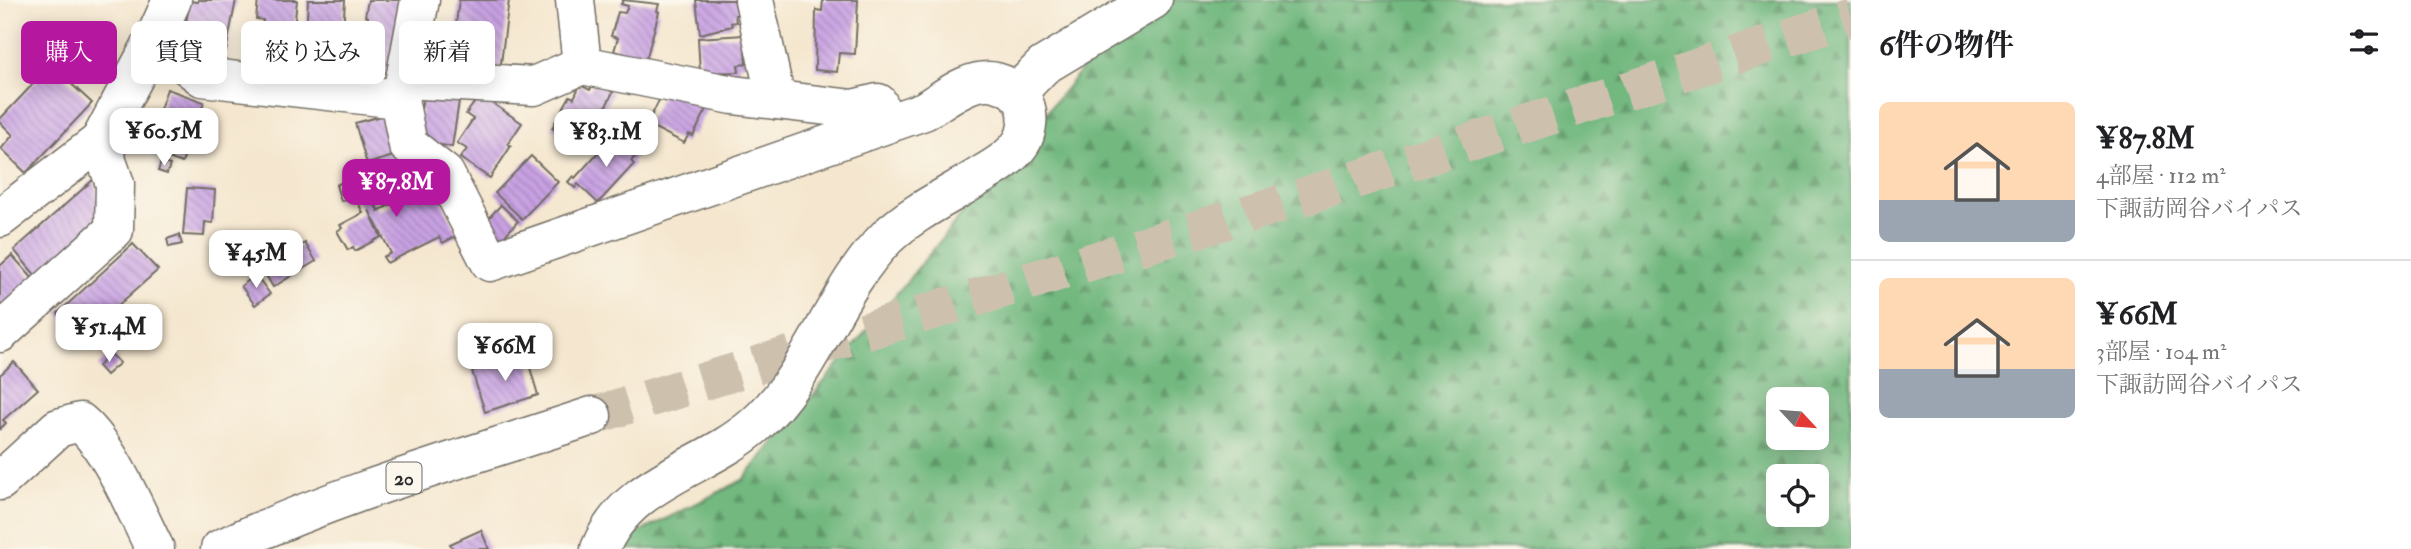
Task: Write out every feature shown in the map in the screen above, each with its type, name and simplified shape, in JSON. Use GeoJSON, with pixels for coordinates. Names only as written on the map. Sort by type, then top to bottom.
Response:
{"type":"FeatureCollection","features":[{"type":"Feature","properties":{"kind":"main road"},"geometry":{"type":"LineString","coordinates":[[163,21],[172,0]]}},
{"type":"Feature","properties":{"kind":"main road"},"geometry":{"type":"LineString","coordinates":[[420,0],[402,89],[408,145],[446,174],[490,262],[924,111],[969,84],[992,81],[1012,88],[1024,101],[1028,114],[1021,143],[1003,162],[908,221],[888,237],[860,270],[783,395],[754,427],[715,452],[650,487],[624,512],[603,540],[600,549]]}},
{"type":"Feature","properties":{"kind":"main road"},"geometry":{"type":"LineString","coordinates":[[575,0],[582,65]]}},
{"type":"Feature","properties":{"kind":"main road"},"geometry":{"type":"LineString","coordinates":[[754,0],[776,100]]}},
{"type":"Feature","properties":{"kind":"main road"},"geometry":{"type":"LineString","coordinates":[[1017,93],[1043,66],[1153,0]]}},
{"type":"Feature","properties":{"kind":"main road"},"geometry":{"type":"LineString","coordinates":[[227,78],[402,89],[534,86],[582,65],[733,95],[853,109],[878,103],[883,125]]}},
{"type":"Feature","properties":{"kind":"main road"},"geometry":{"type":"LineString","coordinates":[[0,218],[100,141],[131,83]]}},
{"type":"Feature","properties":{"kind":"main road"},"geometry":{"type":"LineString","coordinates":[[0,333],[114,230],[115,184],[100,141]]}},
{"type":"Feature","properties":{"kind":"main road","name":"20"},"geometry":{"type":"LineString","coordinates":[[220,549],[257,532],[371,489],[592,416]]}},
{"type":"Feature","properties":{"kind":"main road"},"geometry":{"type":"LineString","coordinates":[[0,481],[58,428],[80,422],[95,435],[155,549]]}},
{"type":"Feature","properties":{"kind":"green space"},"geometry":{"type":"Polygon","coordinates":[[[1139,0],[1851,0],[1851,549],[627,549],[634,535],[743,480],[1139,0]]]}},
{"type":"Feature","properties":{"kind":"building"},"geometry":{"type":"Polygon","coordinates":[[[236,0],[227,46],[227,21],[186,21],[190,1],[236,0]]]}},
{"type":"Feature","properties":{"kind":"building"},"geometry":{"type":"Polygon","coordinates":[[[258,0],[297,0],[295,21],[256,19],[258,0]]]}},
{"type":"Feature","properties":{"kind":"building"},"geometry":{"type":"Polygon","coordinates":[[[308,0],[345,0],[344,21],[307,21],[308,0]]]}},
{"type":"Feature","properties":{"kind":"building"},"geometry":{"type":"Polygon","coordinates":[[[368,0],[403,0],[395,75],[385,73],[385,21],[368,21],[365,16],[368,0]]]}},
{"type":"Feature","properties":{"kind":"building"},"geometry":{"type":"Polygon","coordinates":[[[459,0],[509,0],[500,71],[495,70],[495,21],[456,21],[459,0]]]}},
{"type":"Feature","properties":{"kind":"building"},"geometry":{"type":"Polygon","coordinates":[[[623,0],[659,4],[646,60],[614,51],[618,38],[611,36],[618,12],[625,13],[628,6],[621,4],[623,0]]]}},
{"type":"Feature","properties":{"kind":"building"},"geometry":{"type":"Polygon","coordinates":[[[696,0],[738,0],[740,14],[735,15],[736,22],[731,23],[732,26],[700,34],[696,0]]]}},
{"type":"Feature","properties":{"kind":"building"},"geometry":{"type":"Polygon","coordinates":[[[823,0],[858,0],[855,54],[839,53],[837,72],[815,70],[816,10],[822,11],[823,0]]]}},
{"type":"Feature","properties":{"kind":"building"},"geometry":{"type":"Polygon","coordinates":[[[744,35],[746,64],[738,65],[739,72],[700,73],[698,38],[744,35]]]}},
{"type":"Feature","properties":{"kind":"building"},"geometry":{"type":"Polygon","coordinates":[[[594,82],[613,92],[587,145],[552,128],[570,96],[574,98],[580,85],[590,90],[594,82]]]}},
{"type":"Feature","properties":{"kind":"building"},"geometry":{"type":"Polygon","coordinates":[[[33,84],[72,84],[92,103],[26,173],[1,149],[13,135],[0,119],[33,84]]]}},
{"type":"Feature","properties":{"kind":"building"},"geometry":{"type":"Polygon","coordinates":[[[167,89],[204,102],[182,163],[146,150],[167,89]]]}},
{"type":"Feature","properties":{"kind":"building"},"geometry":{"type":"Polygon","coordinates":[[[424,90],[460,95],[452,147],[421,141],[417,135],[424,90]]]}},
{"type":"Feature","properties":{"kind":"building"},"geometry":{"type":"Polygon","coordinates":[[[664,91],[709,105],[693,136],[689,134],[684,143],[647,124],[664,91]]]}},
{"type":"Feature","properties":{"kind":"building"},"geometry":{"type":"Polygon","coordinates":[[[480,95],[522,123],[490,178],[460,158],[467,149],[457,143],[473,119],[466,114],[480,95]]]}},
{"type":"Feature","properties":{"kind":"building"},"geometry":{"type":"Polygon","coordinates":[[[389,114],[400,154],[367,164],[355,123],[389,114]]]}},
{"type":"Feature","properties":{"kind":"building"},"geometry":{"type":"Polygon","coordinates":[[[613,136],[626,148],[631,143],[640,151],[631,161],[634,164],[598,203],[578,184],[575,188],[568,182],[573,176],[575,178],[613,136]]]}},
{"type":"Feature","properties":{"kind":"building"},"geometry":{"type":"Polygon","coordinates":[[[531,156],[558,182],[522,219],[495,193],[531,156]]]}},
{"type":"Feature","properties":{"kind":"building"},"geometry":{"type":"Polygon","coordinates":[[[161,162],[170,165],[167,174],[158,171],[161,162]]]}},
{"type":"Feature","properties":{"kind":"building"},"geometry":{"type":"Polygon","coordinates":[[[362,173],[378,211],[421,189],[416,180],[429,173],[458,235],[443,243],[439,237],[387,263],[383,257],[391,253],[369,210],[381,237],[355,251],[353,247],[348,250],[337,231],[342,228],[340,225],[363,213],[355,196],[341,201],[336,185],[362,173]]]}},
{"type":"Feature","properties":{"kind":"building"},"geometry":{"type":"Polygon","coordinates":[[[94,179],[102,220],[36,276],[14,250],[94,179]]]}},
{"type":"Feature","properties":{"kind":"building"},"geometry":{"type":"Polygon","coordinates":[[[187,188],[215,190],[213,223],[205,222],[204,236],[183,235],[187,188]]]}},
{"type":"Feature","properties":{"kind":"building"},"geometry":{"type":"Polygon","coordinates":[[[501,205],[518,221],[502,239],[484,223],[501,205]]]}},
{"type":"Feature","properties":{"kind":"building"},"geometry":{"type":"Polygon","coordinates":[[[179,235],[182,244],[169,247],[167,239],[179,235]]]}},
{"type":"Feature","properties":{"kind":"building"},"geometry":{"type":"Polygon","coordinates":[[[305,243],[316,261],[273,287],[263,270],[305,243]]]}},
{"type":"Feature","properties":{"kind":"building"},"geometry":{"type":"Polygon","coordinates":[[[133,244],[158,270],[81,338],[58,313],[133,244]]]}},
{"type":"Feature","properties":{"kind":"building"},"geometry":{"type":"Polygon","coordinates":[[[12,255],[33,279],[2,307],[0,266],[12,255]]]}},
{"type":"Feature","properties":{"kind":"building"},"geometry":{"type":"Polygon","coordinates":[[[256,275],[270,294],[255,305],[241,286],[256,275]]]}},
{"type":"Feature","properties":{"kind":"building"},"geometry":{"type":"Polygon","coordinates":[[[111,354],[120,363],[106,375],[98,366],[111,354]]]}},
{"type":"Feature","properties":{"kind":"building"},"geometry":{"type":"Polygon","coordinates":[[[526,354],[538,395],[485,412],[472,371],[526,354]]]}},
{"type":"Feature","properties":{"kind":"building"},"geometry":{"type":"Polygon","coordinates":[[[14,362],[38,389],[3,420],[6,423],[0,429],[0,375],[14,362]]]}},
{"type":"Feature","properties":{"kind":"building"},"geometry":{"type":"Polygon","coordinates":[[[481,530],[489,549],[453,549],[450,544],[481,530]]]}},
{"type":"Feature","properties":{"kind":"tunnel"},"geometry":{"type":"LineString","coordinates":[[592,416],[1334,187],[1851,17]]}}]}
